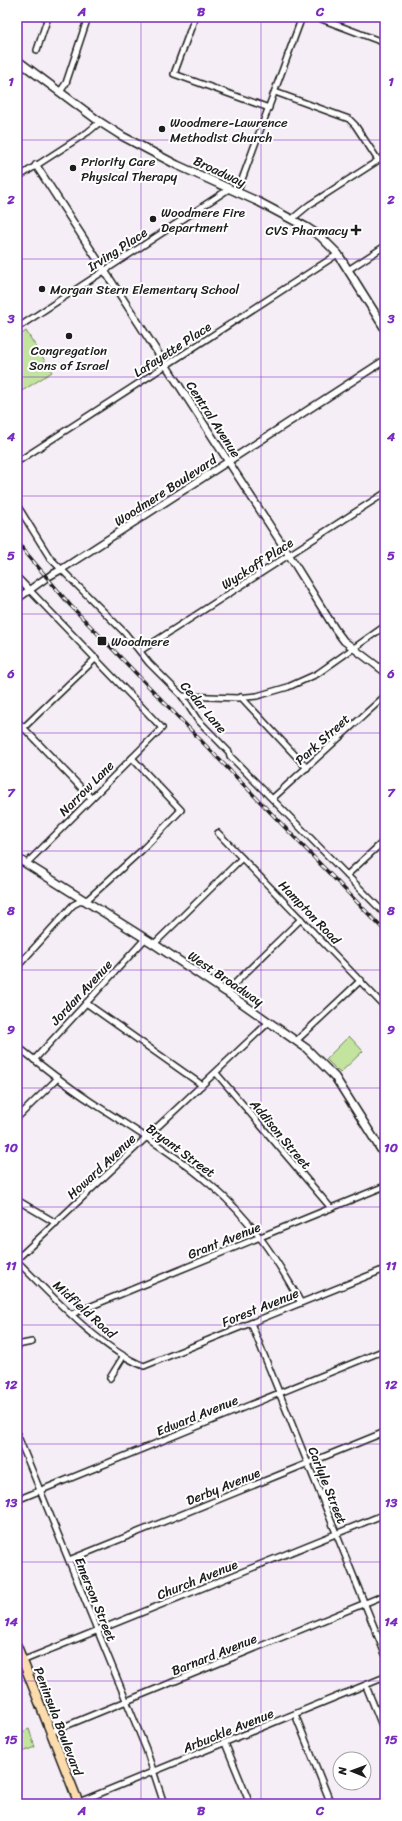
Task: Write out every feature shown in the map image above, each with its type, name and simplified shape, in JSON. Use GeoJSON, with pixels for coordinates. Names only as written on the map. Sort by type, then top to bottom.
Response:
{"type":"FeatureCollection","features":[{"type":"Feature","properties":{"kind":"main road","name":"Broadway"},"geometry":{"type":"LineString","coordinates":[[17,60],[100,122],[122,136],[177,165],[292,219],[320,236],[338,254],[385,329]]}},
{"type":"Feature","properties":{"kind":"main road","name":"West Broadway"},"geometry":{"type":"LineString","coordinates":[[17,858],[154,944],[270,1022],[318,1058],[335,1077],[382,1145],[385,1156]]}},
{"type":"Feature","properties":{"kind":"main road","name":"Peninsula Boulevard"},"geometry":{"type":"LineString","coordinates":[[17,1646],[20,1662],[51,1732],[79,1803]]}},
{"type":"Feature","properties":{"kind":"street"},"geometry":{"type":"LineString","coordinates":[[37,50],[48,17]]}},
{"type":"Feature","properties":{"kind":"street"},"geometry":{"type":"LineString","coordinates":[[60,92],[66,83],[88,17]]}},
{"type":"Feature","properties":{"kind":"street"},"geometry":{"type":"LineString","coordinates":[[195,17],[174,74],[269,108]]}},
{"type":"Feature","properties":{"kind":"street"},"geometry":{"type":"LineString","coordinates":[[237,193],[302,17]]}},
{"type":"Feature","properties":{"kind":"street"},"geometry":{"type":"LineString","coordinates":[[316,17],[385,42]]}},
{"type":"Feature","properties":{"kind":"street"},"geometry":{"type":"LineString","coordinates":[[275,92],[349,119],[355,124],[378,160]]}},
{"type":"Feature","properties":{"kind":"street"},"geometry":{"type":"LineString","coordinates":[[17,178],[88,132],[100,122]]}},
{"type":"Feature","properties":{"kind":"street"},"geometry":{"type":"LineString","coordinates":[[292,219],[309,205],[385,156]]}},
{"type":"Feature","properties":{"kind":"street","name":"Central Avenue"},"geometry":{"type":"LineString","coordinates":[[36,165],[289,555],[335,629],[352,648],[385,672]]}},
{"type":"Feature","properties":{"kind":"street","name":"Irving Place"},"geometry":{"type":"LineString","coordinates":[[17,328],[229,189]]}},
{"type":"Feature","properties":{"kind":"street"},"geometry":{"type":"LineString","coordinates":[[348,270],[385,246]]}},
{"type":"Feature","properties":{"kind":"street","name":"Lafayette Place"},"geometry":{"type":"LineString","coordinates":[[17,462],[338,254]]}},
{"type":"Feature","properties":{"kind":"street","name":"Woodmere Boulevard"},"geometry":{"type":"LineString","coordinates":[[17,598],[385,360]]}},
{"type":"Feature","properties":{"kind":"street","name":"Wyckoff Place"},"geometry":{"type":"LineString","coordinates":[[140,651],[385,493]]}},
{"type":"Feature","properties":{"kind":"street","name":"Cedar Lane"},"geometry":{"type":"LineString","coordinates":[[17,505],[50,558],[125,632],[153,667],[182,696],[197,719],[385,914]]}},
{"type":"Feature","properties":{"kind":"street"},"geometry":{"type":"LineString","coordinates":[[17,577],[96,658],[17,734]]}},
{"type":"Feature","properties":{"kind":"street"},"geometry":{"type":"LineString","coordinates":[[182,696],[237,698],[270,692],[301,683],[385,626]]}},
{"type":"Feature","properties":{"kind":"street","name":"Narrow Lane"},"geometry":{"type":"LineString","coordinates":[[26,864],[162,728],[96,658]]}},
{"type":"Feature","properties":{"kind":"street","name":"Park Street"},"geometry":{"type":"LineString","coordinates":[[273,798],[385,696]]}},
{"type":"Feature","properties":{"kind":"street"},"geometry":{"type":"LineString","coordinates":[[242,697],[306,768]]}},
{"type":"Feature","properties":{"kind":"street"},"geometry":{"type":"LineString","coordinates":[[17,721],[91,798]]}},
{"type":"Feature","properties":{"kind":"street"},"geometry":{"type":"LineString","coordinates":[[17,967],[73,905],[88,899],[181,810],[132,758]]}},
{"type":"Feature","properties":{"kind":"street","name":"Hampton Road"},"geometry":{"type":"LineString","coordinates":[[218,833],[385,1007]]}},
{"type":"Feature","properties":{"kind":"street"},"geometry":{"type":"LineString","coordinates":[[348,875],[385,840]]}},
{"type":"Feature","properties":{"kind":"street"},"geometry":{"type":"LineString","coordinates":[[154,944],[242,858]]}},
{"type":"Feature","properties":{"kind":"street"},"geometry":{"type":"LineString","coordinates":[[226,992],[301,919]]}},
{"type":"Feature","properties":{"kind":"street","name":"Jordan Avenue"},"geometry":{"type":"LineString","coordinates":[[34,1060],[145,939]]}},
{"type":"Feature","properties":{"kind":"street"},"geometry":{"type":"LineString","coordinates":[[296,1041],[360,980]]}},
{"type":"Feature","properties":{"kind":"street"},"geometry":{"type":"LineString","coordinates":[[86,1003],[202,1085]]}},
{"type":"Feature","properties":{"kind":"street","name":"Howard Avenue"},"geometry":{"type":"LineString","coordinates":[[17,1260],[270,1022]]}},
{"type":"Feature","properties":{"kind":"street","name":"Bryant Street"},"geometry":{"type":"LineString","coordinates":[[17,1046],[58,1078],[179,1160],[212,1186],[236,1209],[266,1245],[281,1266],[301,1303]]}},
{"type":"Feature","properties":{"kind":"street","name":"Addison Street"},"geometry":{"type":"LineString","coordinates":[[216,1073],[331,1208]]}},
{"type":"Feature","properties":{"kind":"street"},"geometry":{"type":"LineString","coordinates":[[17,1118],[58,1078]]}},
{"type":"Feature","properties":{"kind":"street","name":"Grant Avenue"},"geometry":{"type":"LineString","coordinates":[[72,1314],[385,1186]]}},
{"type":"Feature","properties":{"kind":"street"},"geometry":{"type":"LineString","coordinates":[[17,1200],[56,1223]]}},
{"type":"Feature","properties":{"kind":"street","name":"Midfield Road"},"geometry":{"type":"LineString","coordinates":[[17,1260],[72,1314],[123,1358],[144,1366]]}},
{"type":"Feature","properties":{"kind":"street","name":"Forest Avenue"},"geometry":{"type":"LineString","coordinates":[[144,1366],[385,1269]]}},
{"type":"Feature","properties":{"kind":"street","name":"Carlyle Street"},"geometry":{"type":"LineString","coordinates":[[250,1323],[385,1654]]}},
{"type":"Feature","properties":{"kind":"street"},"geometry":{"type":"LineString","coordinates":[[17,1345],[32,1342]]}},
{"type":"Feature","properties":{"kind":"street","name":"Edward Avenue"},"geometry":{"type":"LineString","coordinates":[[17,1500],[385,1350]]}},
{"type":"Feature","properties":{"kind":"street"},"geometry":{"type":"LineString","coordinates":[[110,1378],[123,1358]]}},
{"type":"Feature","properties":{"kind":"street","name":"Derby Avenue"},"geometry":{"type":"LineString","coordinates":[[69,1560],[385,1432]]}},
{"type":"Feature","properties":{"kind":"street","name":"Emerson Street"},"geometry":{"type":"LineString","coordinates":[[17,1434],[146,1749],[164,1804]]}},
{"type":"Feature","properties":{"kind":"street","name":"Church Avenue"},"geometry":{"type":"LineString","coordinates":[[20,1662],[385,1514]]}},
{"type":"Feature","properties":{"kind":"street","name":"Barnard Avenue"},"geometry":{"type":"LineString","coordinates":[[51,1732],[385,1595]]}},
{"type":"Feature","properties":{"kind":"street","name":"Arbuckle Avenue"},"geometry":{"type":"LineString","coordinates":[[79,1803],[385,1677]]}},
{"type":"Feature","properties":{"kind":"street"},"geometry":{"type":"LineString","coordinates":[[366,1686],[385,1733]]}},
{"type":"Feature","properties":{"kind":"street"},"geometry":{"type":"LineString","coordinates":[[295,1714],[331,1804]]}},
{"type":"Feature","properties":{"kind":"street"},"geometry":{"type":"LineString","coordinates":[[225,1743],[250,1804]]}},
{"type":"Feature","properties":{"kind":"green space"},"geometry":{"type":"Polygon","coordinates":[[[26,331],[52,372],[22,391],[17,384],[17,337],[26,331]]]}},
{"type":"Feature","properties":{"kind":"green space"},"geometry":{"type":"Polygon","coordinates":[[[349,1036],[363,1051],[340,1073],[326,1059],[349,1036]]]}},
{"type":"Feature","properties":{"kind":"green space"},"geometry":{"type":"Polygon","coordinates":[[[29,1729],[35,1747],[17,1754],[17,1734],[29,1729]]]}},
{"type":"Feature","properties":{"kind":"railway"},"geometry":{"type":"LineString","coordinates":[[17,542],[70,605],[385,931]]}},
{"type":"Feature","properties":{"kind":"place","name":"Woodmere-Lawrence Methodist Church"},"geometry":{"type":"Point","coordinates":[162,129]}},
{"type":"Feature","properties":{"kind":"place","name":"Priority Care Physical Therapy"},"geometry":{"type":"Point","coordinates":[73,168]}},
{"type":"Feature","properties":{"kind":"place","name":"Woodmere Fire Department"},"geometry":{"type":"Point","coordinates":[153,219]}},
{"type":"Feature","properties":{"kind":"place","name":"CVS Pharmacy"},"geometry":{"type":"Point","coordinates":[356,230]}},
{"type":"Feature","properties":{"kind":"place","name":"Morgan Stern Elementary School"},"geometry":{"type":"Point","coordinates":[42,289]}},
{"type":"Feature","properties":{"kind":"place","name":"Congregation Sons of Israel"},"geometry":{"type":"Point","coordinates":[69,336]}},
{"type":"Feature","properties":{"kind":"place","name":"Woodmere"},"geometry":{"type":"Point","coordinates":[102,641]}}]}
